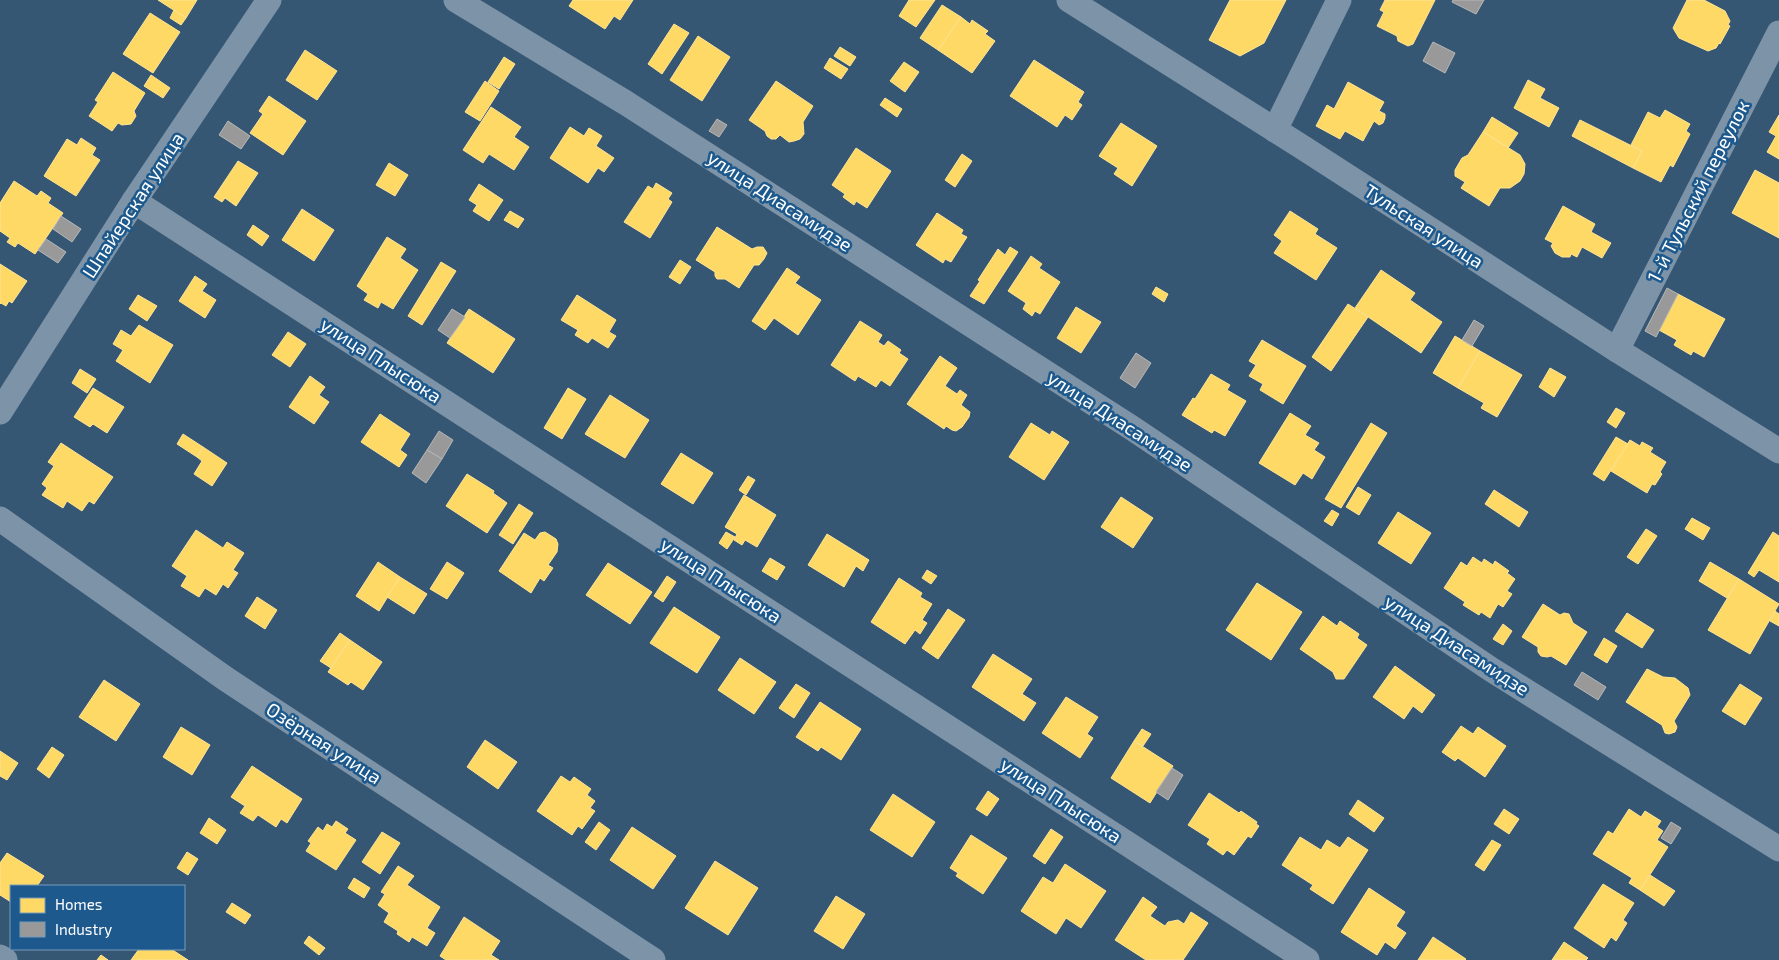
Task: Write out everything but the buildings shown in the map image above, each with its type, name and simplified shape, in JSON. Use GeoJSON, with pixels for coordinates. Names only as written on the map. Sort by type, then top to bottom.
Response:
{"type":"FeatureCollection","features":[{"type":"Feature","properties":{"kind":"street","name":"Шпайерская улица"},"geometry":{"type":"LineString","coordinates":[[0,412],[134,201],[269,0]]}},
{"type":"Feature","properties":{"kind":"street","name":"улица Диасамидзе"},"geometry":{"type":"LineString","coordinates":[[456,0],[635,108],[1132,428],[1492,670],[1779,849]]}},
{"type":"Feature","properties":{"kind":"street","name":"Тульская улица"},"geometry":{"type":"LineString","coordinates":[[1069,0],[1617,350],[1779,451]]}},
{"type":"Feature","properties":{"kind":"street"},"geometry":{"type":"LineString","coordinates":[[1275,130],[1339,0]]}},
{"type":"Feature","properties":{"kind":"street","name":"1-й Тульский переулок"},"geometry":{"type":"LineString","coordinates":[[1617,350],[1779,32]]}},
{"type":"Feature","properties":{"kind":"street","name":"улица Плысюка"},"geometry":{"type":"LineString","coordinates":[[134,201],[1307,960]]}},
{"type":"Feature","properties":{"kind":"street","name":"Озёрная улица"},"geometry":{"type":"LineString","coordinates":[[0,519],[226,679],[653,960]]}},
{"type":"Feature","properties":{"kind":"street"},"geometry":{"type":"LineString","coordinates":[[0,957],[5,960]]}}]}
